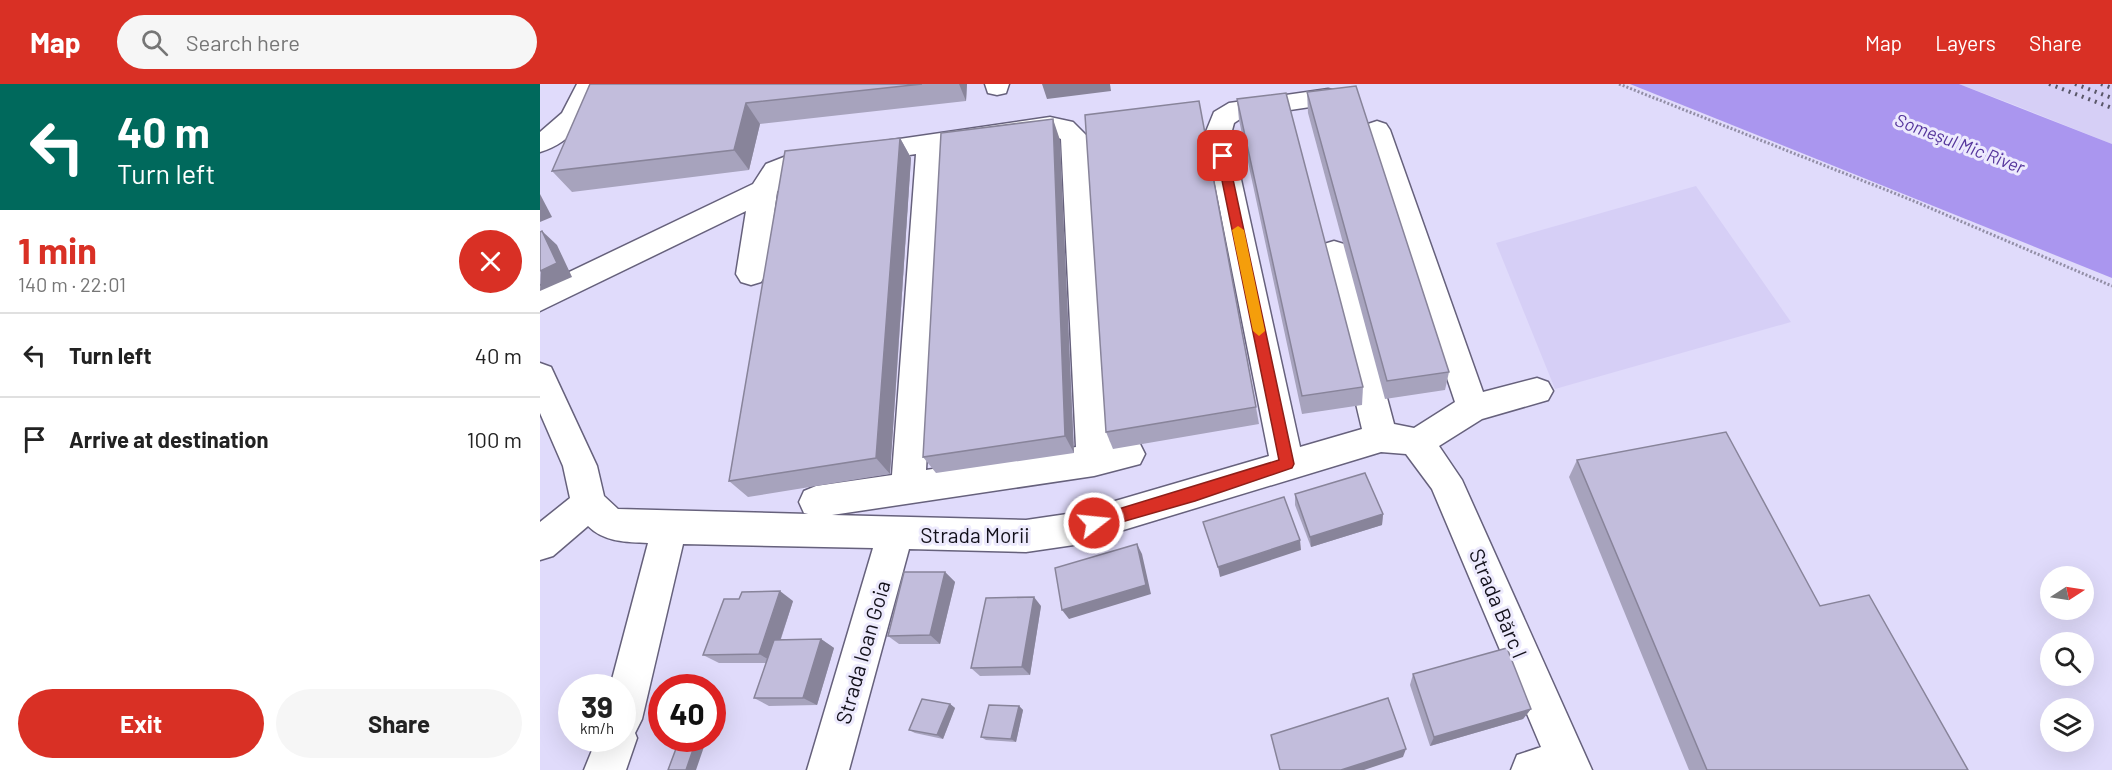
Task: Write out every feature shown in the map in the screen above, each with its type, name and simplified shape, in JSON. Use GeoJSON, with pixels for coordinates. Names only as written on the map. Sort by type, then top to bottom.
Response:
{"type":"FeatureCollection","features":[{"type":"Feature","properties":{"kind":"street"},"geometry":{"type":"LineString","coordinates":[[540,143],[566,128],[576,114],[589,84]]}},
{"type":"Feature","properties":{"kind":"street"},"geometry":{"type":"LineString","coordinates":[[1287,464],[1218,134],[1220,122],[1226,114],[1238,109],[1328,97]]}},
{"type":"Feature","properties":{"kind":"street"},"geometry":{"type":"LineString","coordinates":[[751,274],[764,191],[776,171],[798,162],[930,145],[1050,126],[1064,128],[1074,136],[1094,460]]}},
{"type":"Feature","properties":{"kind":"street"},"geometry":{"type":"LineString","coordinates":[[1377,130],[1473,408]]}},
{"type":"Feature","properties":{"kind":"street"},"geometry":{"type":"LineString","coordinates":[[908,486],[930,145]]}},
{"type":"Feature","properties":{"kind":"street"},"geometry":{"type":"LineString","coordinates":[[540,299],[764,191]]}},
{"type":"Feature","properties":{"kind":"street"},"geometry":{"type":"LineString","coordinates":[[1334,252],[1381,438]]}},
{"type":"Feature","properties":{"kind":"street"},"geometry":{"type":"LineString","coordinates":[[540,544],[589,504],[580,466],[544,390]]}},
{"type":"Feature","properties":{"kind":"street"},"geometry":{"type":"LineString","coordinates":[[1417,443],[1473,408],[1537,391]]}},
{"type":"Feature","properties":{"kind":"street","name":"Strada Morii"},"geometry":{"type":"LineString","coordinates":[[589,504],[608,522],[624,526],[1026,536],[1074,529],[1381,438],[1400,438],[1417,443]]}},
{"type":"Feature","properties":{"kind":"street","name":"Strada Bărc I"},"geometry":{"type":"LineString","coordinates":[[1417,443],[1445,480],[1556,767]]}},
{"type":"Feature","properties":{"kind":"street"},"geometry":{"type":"LineString","coordinates":[[816,502],[908,486],[1128,454]]}},
{"type":"Feature","properties":{"kind":"street"},"geometry":{"type":"LineString","coordinates":[[633,674],[662,552],[671,528]]}},
{"type":"Feature","properties":{"kind":"street","name":"Strada Ioan Goia"},"geometry":{"type":"LineString","coordinates":[[828,770],[895,534]]}},
{"type":"Feature","properties":{"kind":"street"},"geometry":{"type":"LineString","coordinates":[[605,770],[611,752]]}},
{"type":"Feature","properties":{"kind":"path"},"geometry":{"type":"LineString","coordinates":[[1619,84],[1909,199],[2112,286]]}},
{"type":"Feature","properties":{"kind":"shaded area"},"geometry":{"type":"Polygon","coordinates":[[[1959,84],[2112,84],[2112,144],[2012,104],[1959,84]]]}},
{"type":"Feature","properties":{"kind":"shaded area"},"geometry":{"type":"Polygon","coordinates":[[[1696,186],[1791,322],[1555,389],[1496,243],[1696,186]]]}},
{"type":"Feature","properties":{"kind":"water","name":"Someşul Mic River"},"geometry":{"type":"Polygon","coordinates":[[[1630,84],[1959,84],[2112,144],[2112,278],[1630,84]]]}},
{"type":"Feature","properties":{"kind":"building"},"geometry":{"type":"Polygon","coordinates":[[[590,84],[922,84],[746,103],[734,150],[552,171],[590,84]]]}},
{"type":"Feature","properties":{"kind":"building"},"geometry":{"type":"Polygon","coordinates":[[[1356,86],[1449,372],[1387,381],[1307,92],[1356,86]]]}},
{"type":"Feature","properties":{"kind":"building"},"geometry":{"type":"Polygon","coordinates":[[[1286,93],[1363,387],[1302,396],[1237,99],[1286,93]]]}},
{"type":"Feature","properties":{"kind":"building"},"geometry":{"type":"Polygon","coordinates":[[[1199,101],[1256,407],[1106,432],[1085,115],[1199,101]]]}},
{"type":"Feature","properties":{"kind":"building"},"geometry":{"type":"Polygon","coordinates":[[[1053,119],[1065,436],[923,457],[941,133],[1053,119]]]}},
{"type":"Feature","properties":{"kind":"building"},"geometry":{"type":"Polygon","coordinates":[[[900,138],[876,458],[729,481],[785,151],[900,138]]]}},
{"type":"Feature","properties":{"kind":"building"},"geometry":{"type":"Polygon","coordinates":[[[542,231],[557,263],[540,271],[540,232],[542,231]]]}},
{"type":"Feature","properties":{"kind":"building"},"geometry":{"type":"Polygon","coordinates":[[[1726,432],[1820,606],[1869,595],[1968,770],[1707,770],[1577,460],[1726,432]]]}},
{"type":"Feature","properties":{"kind":"building"},"geometry":{"type":"Polygon","coordinates":[[[1365,473],[1383,514],[1310,537],[1295,494],[1365,473]]]}},
{"type":"Feature","properties":{"kind":"building"},"geometry":{"type":"Polygon","coordinates":[[[1284,497],[1300,540],[1218,567],[1203,522],[1284,497]]]}},
{"type":"Feature","properties":{"kind":"building"},"geometry":{"type":"Polygon","coordinates":[[[1137,544],[1146,585],[1062,610],[1055,568],[1137,544]]]}},
{"type":"Feature","properties":{"kind":"building"},"geometry":{"type":"Polygon","coordinates":[[[904,572],[945,572],[930,635],[888,636],[904,572]]]}},
{"type":"Feature","properties":{"kind":"building"},"geometry":{"type":"Polygon","coordinates":[[[780,591],[759,654],[703,655],[724,599],[739,599],[742,592],[780,591]]]}},
{"type":"Feature","properties":{"kind":"building"},"geometry":{"type":"Polygon","coordinates":[[[1034,597],[1022,667],[971,668],[986,598],[1034,597]]]}},
{"type":"Feature","properties":{"kind":"building"},"geometry":{"type":"Polygon","coordinates":[[[821,639],[803,698],[754,698],[774,640],[821,639]]]}},
{"type":"Feature","properties":{"kind":"building"},"geometry":{"type":"Polygon","coordinates":[[[1507,648],[1531,709],[1434,737],[1413,674],[1507,648]]]}},
{"type":"Feature","properties":{"kind":"building"},"geometry":{"type":"Polygon","coordinates":[[[1388,698],[1406,749],[1341,770],[1280,770],[1271,735],[1388,698]]]}},
{"type":"Feature","properties":{"kind":"building"},"geometry":{"type":"Polygon","coordinates":[[[922,699],[950,704],[937,735],[909,730],[922,699]]]}},
{"type":"Feature","properties":{"kind":"building"},"geometry":{"type":"Polygon","coordinates":[[[989,705],[1019,706],[1011,739],[981,737],[989,705]]]}},
{"type":"Feature","properties":{"kind":"building"},"geometry":{"type":"Polygon","coordinates":[[[675,752],[692,752],[686,770],[668,770],[675,752]]]}},
{"type":"Feature","properties":{"kind":"railway"},"geometry":{"type":"LineString","coordinates":[[2049,84],[2112,108]]}},
{"type":"Feature","properties":{"kind":"railway"},"geometry":{"type":"LineString","coordinates":[[2075,84],[2112,98]]}},
{"type":"Feature","properties":{"kind":"railway"},"geometry":{"type":"LineString","coordinates":[[2101,84],[2112,88]]}},
{"type":"Feature","properties":{"kind":"slow traffic"},"geometry":{"type":"LineString","coordinates":[[1238,230],[1259,331]]}},
{"type":"Feature","properties":{"kind":"route"},"geometry":{"type":"LineString","coordinates":[[1094,523],[1287,464],[1223,156]]}}]}
